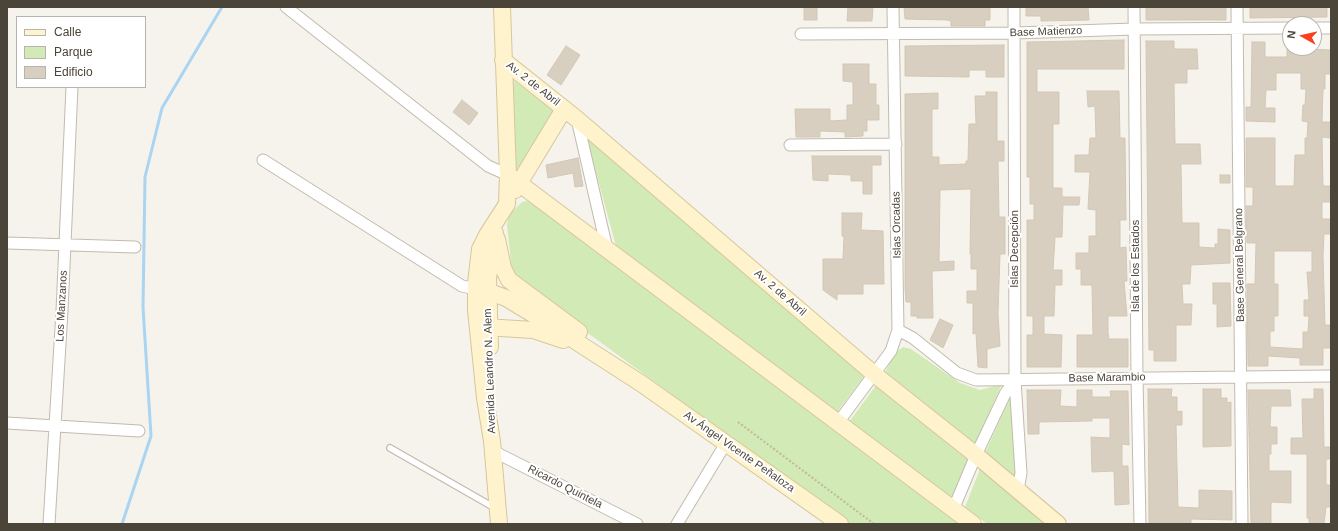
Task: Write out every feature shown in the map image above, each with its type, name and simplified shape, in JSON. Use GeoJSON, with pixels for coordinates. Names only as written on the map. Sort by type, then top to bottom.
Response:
{"type":"FeatureCollection","features":[{"type":"Feature","properties":{"kind":"main road","name":"Avenida Leandro N. Alem"},"geometry":{"type":"LineString","coordinates":[[492,446],[485,398],[479,297],[489,264],[500,217],[514,179],[503,60],[502,7]]}},
{"type":"Feature","properties":{"kind":"main road","name":"Av. 2 de Abril"},"geometry":{"type":"LineString","coordinates":[[503,60],[578,119],[874,374],[976,455],[1058,524]]}},
{"type":"Feature","properties":{"kind":"main road"},"geometry":{"type":"LineString","coordinates":[[564,109],[514,179],[837,424],[973,524]]}},
{"type":"Feature","properties":{"kind":"main road"},"geometry":{"type":"LineString","coordinates":[[500,217],[503,268],[509,280],[615,360],[623,372]]}},
{"type":"Feature","properties":{"kind":"main road"},"geometry":{"type":"LineString","coordinates":[[479,297],[506,298],[638,381],[560,339],[533,330],[489,328],[482,324],[479,297]]}},
{"type":"Feature","properties":{"kind":"main road","name":"Avenida Leandro N. Alem"},"geometry":{"type":"LineString","coordinates":[[489,328],[492,446]]}},
{"type":"Feature","properties":{"kind":"main road","name":"Av Ángel Vicente Peñaloza"},"geometry":{"type":"LineString","coordinates":[[638,381],[840,524]]}},
{"type":"Feature","properties":{"kind":"main road"},"geometry":{"type":"LineString","coordinates":[[492,446],[498,517]]}},
{"type":"Feature","properties":{"kind":"street"},"geometry":{"type":"LineString","coordinates":[[286,7],[488,166],[514,179]]}},
{"type":"Feature","properties":{"kind":"street","name":"Islas Orcadas"},"geometry":{"type":"LineString","coordinates":[[837,424],[891,351],[898,330],[893,7]]}},
{"type":"Feature","properties":{"kind":"street","name":"Islas Decepción"},"geometry":{"type":"LineString","coordinates":[[1014,7],[1015,380],[1021,473],[1018,490]]}},
{"type":"Feature","properties":{"kind":"street","name":"Isla de los Estados"},"geometry":{"type":"LineString","coordinates":[[1134,7],[1137,378],[1140,524]]}},
{"type":"Feature","properties":{"kind":"street","name":"Base General Belgrano"},"geometry":{"type":"LineString","coordinates":[[1237,7],[1242,524]]}},
{"type":"Feature","properties":{"kind":"street","name":"Base Matienzo"},"geometry":{"type":"LineString","coordinates":[[801,34],[1015,33],[1134,29],[1282,28]]}},
{"type":"Feature","properties":{"kind":"street","name":"Los Manzanos"},"geometry":{"type":"LineString","coordinates":[[49,524],[65,245],[72,88]]}},
{"type":"Feature","properties":{"kind":"street"},"geometry":{"type":"LineString","coordinates":[[578,119],[607,249]]}},
{"type":"Feature","properties":{"kind":"street"},"geometry":{"type":"LineString","coordinates":[[790,145],[896,144]]}},
{"type":"Feature","properties":{"kind":"street"},"geometry":{"type":"LineString","coordinates":[[262,160],[479,297]]}},
{"type":"Feature","properties":{"kind":"street"},"geometry":{"type":"LineString","coordinates":[[7,243],[135,247]]}},
{"type":"Feature","properties":{"kind":"street","name":"Base Marambio"},"geometry":{"type":"LineString","coordinates":[[898,330],[913,338],[957,373],[966,378],[976,380],[1331,376]]}},
{"type":"Feature","properties":{"kind":"street"},"geometry":{"type":"LineString","coordinates":[[953,510],[976,455],[1005,394],[1015,380]]}},
{"type":"Feature","properties":{"kind":"street"},"geometry":{"type":"LineString","coordinates":[[7,423],[139,431]]}},
{"type":"Feature","properties":{"kind":"street"},"geometry":{"type":"LineString","coordinates":[[677,524],[726,443]]}},
{"type":"Feature","properties":{"kind":"street","name":"Ricardo Quintela"},"geometry":{"type":"LineString","coordinates":[[492,446],[637,524]]}},
{"type":"Feature","properties":{"kind":"lane"},"geometry":{"type":"LineString","coordinates":[[390,448],[498,517]]}},
{"type":"Feature","properties":{"kind":"path"},"geometry":{"type":"LineString","coordinates":[[738,422],[874,524]]}},
{"type":"Feature","properties":{"kind":"green space"},"geometry":{"type":"Polygon","coordinates":[[[512,79],[555,112],[522,172],[513,165],[512,79]]]}},
{"type":"Feature","properties":{"kind":"green space"},"geometry":{"type":"Polygon","coordinates":[[[585,132],[865,375],[837,412],[616,246],[585,132]]]}},
{"type":"Feature","properties":{"kind":"green space"},"geometry":{"type":"Polygon","coordinates":[[[532,200],[959,524],[849,524],[518,282],[512,271],[507,225],[509,215],[522,202],[532,200]]]}},
{"type":"Feature","properties":{"kind":"green space"},"geometry":{"type":"Polygon","coordinates":[[[903,347],[911,349],[960,383],[980,390],[1002,384],[975,444],[885,372],[896,352],[903,347]]]}},
{"type":"Feature","properties":{"kind":"green space"},"geometry":{"type":"Polygon","coordinates":[[[877,384],[969,459],[952,499],[849,422],[877,384]]]}},
{"type":"Feature","properties":{"kind":"green space"},"geometry":{"type":"Polygon","coordinates":[[[1012,394],[1012,397],[1015,479],[985,453],[1012,394]]]}},
{"type":"Feature","properties":{"kind":"green space"},"geometry":{"type":"Polygon","coordinates":[[[980,469],[1048,524],[987,524],[965,507],[980,469]]]}},
{"type":"Feature","properties":{"kind":"building"},"geometry":{"type":"Polygon","coordinates":[[[804,7],[817,7],[817,20],[804,20],[804,7]]]}},
{"type":"Feature","properties":{"kind":"building"},"geometry":{"type":"Polygon","coordinates":[[[848,7],[873,7],[872,21],[847,21],[848,7]]]}},
{"type":"Feature","properties":{"kind":"building"},"geometry":{"type":"Polygon","coordinates":[[[904,7],[990,7],[990,20],[985,20],[985,26],[951,26],[951,21],[947,20],[905,19],[904,7]]]}},
{"type":"Feature","properties":{"kind":"building"},"geometry":{"type":"Polygon","coordinates":[[[1026,7],[1088,7],[1089,20],[1041,21],[1041,16],[1026,16],[1026,7]]]}},
{"type":"Feature","properties":{"kind":"building"},"geometry":{"type":"Polygon","coordinates":[[[1146,7],[1226,7],[1226,20],[1146,20],[1146,7]]]}},
{"type":"Feature","properties":{"kind":"building"},"geometry":{"type":"Polygon","coordinates":[[[1250,7],[1327,7],[1327,17],[1282,16],[1282,18],[1250,18],[1250,7]]]}},
{"type":"Feature","properties":{"kind":"building"},"geometry":{"type":"Polygon","coordinates":[[[1124,40],[1124,69],[1037,69],[1037,92],[1059,92],[1059,124],[1053,124],[1053,188],[1062,188],[1062,197],[1080,197],[1079,205],[1063,205],[1062,237],[1055,237],[1053,270],[1062,270],[1062,285],[1055,285],[1054,316],[1044,316],[1044,334],[1062,335],[1061,367],[1027,367],[1027,335],[1033,335],[1033,316],[1027,316],[1027,220],[1034,220],[1034,204],[1030,204],[1030,177],[1027,177],[1027,42],[1124,40]]]}},
{"type":"Feature","properties":{"kind":"building"},"geometry":{"type":"Polygon","coordinates":[[[1146,41],[1174,41],[1174,49],[1197,49],[1198,69],[1187,69],[1187,83],[1174,83],[1175,144],[1200,144],[1201,164],[1181,164],[1182,223],[1199,223],[1199,247],[1215,248],[1215,244],[1218,244],[1218,229],[1230,230],[1230,263],[1191,265],[1190,284],[1182,284],[1183,304],[1192,304],[1191,325],[1176,325],[1176,361],[1154,361],[1154,350],[1149,350],[1146,41]]]}},
{"type":"Feature","properties":{"kind":"building"},"geometry":{"type":"Polygon","coordinates":[[[1252,42],[1265,42],[1265,57],[1322,56],[1322,50],[1330,50],[1330,74],[1325,74],[1325,89],[1323,89],[1322,122],[1330,122],[1330,138],[1322,137],[1323,186],[1330,186],[1330,202],[1322,202],[1322,219],[1330,219],[1330,234],[1324,234],[1323,256],[1325,325],[1330,325],[1330,348],[1323,348],[1323,365],[1300,365],[1300,358],[1268,356],[1268,366],[1248,366],[1247,284],[1255,284],[1256,243],[1247,243],[1246,206],[1253,206],[1253,187],[1246,187],[1246,138],[1275,138],[1275,186],[1294,186],[1295,155],[1305,155],[1305,138],[1307,138],[1308,122],[1302,121],[1306,89],[1301,89],[1301,73],[1276,73],[1276,90],[1266,90],[1265,108],[1275,108],[1275,122],[1246,121],[1246,107],[1251,107],[1252,42]],[[1274,251],[1274,284],[1278,284],[1278,316],[1274,316],[1274,331],[1270,331],[1270,347],[1303,349],[1303,332],[1308,332],[1309,316],[1304,316],[1304,300],[1309,300],[1307,272],[1312,272],[1312,251],[1274,251]]]}},
{"type":"Feature","properties":{"kind":"building"},"geometry":{"type":"Polygon","coordinates":[[[1004,45],[1004,77],[986,77],[986,70],[969,70],[969,77],[905,76],[905,46],[1004,45]]]}},
{"type":"Feature","properties":{"kind":"building"},"geometry":{"type":"Polygon","coordinates":[[[566,46],[580,55],[561,85],[547,75],[566,46]]]}},
{"type":"Feature","properties":{"kind":"building"},"geometry":{"type":"Polygon","coordinates":[[[843,64],[869,64],[869,84],[876,84],[876,105],[879,105],[879,120],[867,120],[867,131],[863,131],[863,136],[845,137],[845,132],[820,131],[820,137],[796,137],[795,109],[830,109],[830,121],[847,120],[847,105],[853,105],[853,82],[843,81],[843,64]]]}},
{"type":"Feature","properties":{"kind":"building"},"geometry":{"type":"Polygon","coordinates":[[[1087,91],[1119,91],[1120,138],[1125,138],[1126,220],[1120,220],[1120,248],[1126,247],[1127,281],[1124,281],[1127,316],[1108,316],[1108,333],[1109,339],[1128,339],[1128,367],[1077,367],[1077,335],[1093,335],[1092,285],[1081,285],[1081,269],[1076,269],[1076,253],[1089,253],[1089,236],[1096,236],[1096,210],[1088,209],[1090,172],[1075,172],[1075,155],[1089,155],[1090,138],[1096,138],[1095,106],[1088,107],[1087,91]]]}},
{"type":"Feature","properties":{"kind":"building"},"geometry":{"type":"Polygon","coordinates":[[[986,92],[997,92],[997,141],[1004,141],[1004,161],[998,161],[999,217],[1005,217],[1005,254],[1000,254],[998,314],[1000,346],[987,349],[987,368],[978,367],[976,333],[973,334],[973,303],[967,303],[967,291],[977,291],[977,269],[971,269],[970,254],[971,189],[940,190],[939,262],[954,261],[954,270],[932,271],[933,318],[917,318],[917,316],[911,316],[911,302],[906,302],[905,288],[905,94],[938,93],[938,109],[932,109],[932,157],[939,157],[939,165],[966,164],[966,161],[968,161],[969,124],[976,124],[975,96],[986,96],[986,92]]]}},
{"type":"Feature","properties":{"kind":"building"},"geometry":{"type":"Polygon","coordinates":[[[462,100],[478,113],[469,125],[453,112],[462,100]]]}},
{"type":"Feature","properties":{"kind":"building"},"geometry":{"type":"Polygon","coordinates":[[[812,156],[881,156],[881,165],[872,165],[872,194],[863,194],[863,181],[851,181],[851,175],[828,174],[828,181],[813,180],[812,156]]]}},
{"type":"Feature","properties":{"kind":"building"},"geometry":{"type":"Polygon","coordinates":[[[578,158],[583,186],[575,187],[573,173],[548,178],[546,165],[578,158]]]}},
{"type":"Feature","properties":{"kind":"building"},"geometry":{"type":"Polygon","coordinates":[[[1220,175],[1230,175],[1230,183],[1220,183],[1220,175]]]}},
{"type":"Feature","properties":{"kind":"building"},"geometry":{"type":"Polygon","coordinates":[[[842,213],[862,213],[861,230],[883,231],[884,284],[863,284],[863,294],[837,294],[837,300],[823,290],[823,259],[843,259],[844,236],[842,236],[842,213]]]}},
{"type":"Feature","properties":{"kind":"building"},"geometry":{"type":"Polygon","coordinates":[[[1213,283],[1230,283],[1231,326],[1217,327],[1217,304],[1213,304],[1213,283]]]}},
{"type":"Feature","properties":{"kind":"building"},"geometry":{"type":"Polygon","coordinates":[[[940,319],[953,325],[943,348],[930,340],[940,319]]]}},
{"type":"Feature","properties":{"kind":"building"},"geometry":{"type":"Polygon","coordinates":[[[1148,389],[1172,389],[1171,397],[1177,397],[1177,412],[1182,411],[1182,425],[1176,425],[1178,507],[1199,508],[1199,490],[1232,491],[1232,520],[1191,519],[1191,524],[1149,524],[1148,389]]]}},
{"type":"Feature","properties":{"kind":"building"},"geometry":{"type":"Polygon","coordinates":[[[1203,389],[1221,389],[1221,398],[1227,398],[1227,403],[1231,402],[1231,446],[1203,447],[1203,389]]]}},
{"type":"Feature","properties":{"kind":"building"},"geometry":{"type":"Polygon","coordinates":[[[1314,389],[1323,389],[1324,447],[1331,447],[1331,459],[1326,459],[1326,485],[1331,485],[1331,507],[1326,507],[1324,524],[1309,524],[1309,518],[1307,518],[1307,454],[1291,454],[1291,438],[1303,438],[1302,399],[1314,399],[1314,389]]]}},
{"type":"Feature","properties":{"kind":"building"},"geometry":{"type":"Polygon","coordinates":[[[1027,390],[1061,390],[1060,406],[1077,407],[1077,390],[1092,390],[1092,397],[1111,397],[1110,391],[1128,391],[1129,445],[1122,444],[1122,466],[1128,466],[1129,504],[1115,505],[1114,471],[1092,472],[1091,437],[1110,438],[1110,418],[1092,418],[1092,421],[1039,422],[1039,434],[1028,434],[1027,390]]]}},
{"type":"Feature","properties":{"kind":"building"},"geometry":{"type":"Polygon","coordinates":[[[1248,390],[1290,390],[1291,406],[1271,406],[1270,427],[1277,427],[1277,444],[1271,444],[1271,454],[1269,454],[1269,471],[1291,471],[1291,503],[1271,502],[1271,524],[1251,524],[1248,390]]]}},
{"type":"Feature","properties":{"kind":"waterway"},"geometry":{"type":"LineString","coordinates":[[122,524],[151,436],[143,307],[145,177],[162,108],[222,7]]}}]}
